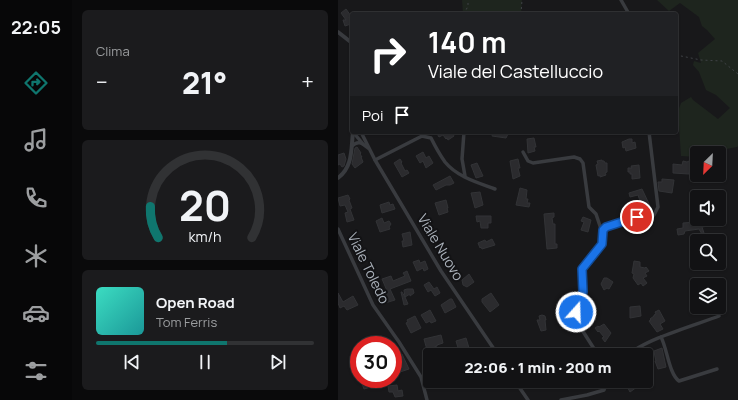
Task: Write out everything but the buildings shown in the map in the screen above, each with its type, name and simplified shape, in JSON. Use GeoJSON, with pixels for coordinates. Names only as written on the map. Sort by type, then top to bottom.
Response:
{"type":"FeatureCollection","features":[{"type":"Feature","properties":{"kind":"street"},"geometry":{"type":"LineString","coordinates":[[621,0],[628,12]]}},
{"type":"Feature","properties":{"kind":"street"},"geometry":{"type":"LineString","coordinates":[[338,32],[350,41]]}},
{"type":"Feature","properties":{"kind":"street"},"geometry":{"type":"LineString","coordinates":[[338,178],[345,173],[349,164],[353,134]]}},
{"type":"Feature","properties":{"kind":"street","name":"Viale Nuovo"},"geometry":{"type":"LineString","coordinates":[[354,134],[368,149]]}},
{"type":"Feature","properties":{"kind":"street","name":"Viale Nuovo"},"geometry":{"type":"LineString","coordinates":[[361,134],[368,149],[441,271],[493,348]]}},
{"type":"Feature","properties":{"kind":"street"},"geometry":{"type":"LineString","coordinates":[[464,134],[462,159],[465,176]]}},
{"type":"Feature","properties":{"kind":"street"},"geometry":{"type":"LineString","coordinates":[[602,233],[606,227],[637,217],[654,214],[658,207],[649,134]]}},
{"type":"Feature","properties":{"kind":"street"},"geometry":{"type":"LineString","coordinates":[[375,160],[422,136],[427,136],[430,138],[446,163],[465,176],[495,189]]}},
{"type":"Feature","properties":{"kind":"street"},"geometry":{"type":"LineString","coordinates":[[352,146],[355,143],[362,144]]}},
{"type":"Feature","properties":{"kind":"street"},"geometry":{"type":"LineString","coordinates":[[524,152],[528,161],[533,163],[574,157],[580,159],[583,163],[588,207],[596,214],[602,233],[602,244],[582,269],[583,292],[575,317],[594,348]]}},
{"type":"Feature","properties":{"kind":"street","name":"Viale Toledo"},"geometry":{"type":"LineString","coordinates":[[338,229],[373,305],[421,377],[427,400]]}},
{"type":"Feature","properties":{"kind":"street"},"geometry":{"type":"LineString","coordinates":[[639,348],[661,337],[719,316]]}},
{"type":"Feature","properties":{"kind":"street"},"geometry":{"type":"LineString","coordinates":[[661,337],[676,379],[679,381],[717,369]]}},
{"type":"Feature","properties":{"kind":"street"},"geometry":{"type":"LineString","coordinates":[[520,388],[528,400]]}},
{"type":"Feature","properties":{"kind":"street"},"geometry":{"type":"LineString","coordinates":[[561,400],[587,395],[604,390],[605,388]]}},
{"type":"Feature","properties":{"kind":"path"},"geometry":{"type":"LineString","coordinates":[[465,12],[468,6],[468,0]]}},
{"type":"Feature","properties":{"kind":"path"},"geometry":{"type":"LineString","coordinates":[[522,0],[522,12]]}},
{"type":"Feature","properties":{"kind":"path"},"geometry":{"type":"LineString","coordinates":[[678,55],[722,62],[738,74]]}},
{"type":"Feature","properties":{"kind":"shaded area"},"geometry":{"type":"Polygon","coordinates":[[[462,0],[522,0],[521,12],[463,12],[462,0]]]}},
{"type":"Feature","properties":{"kind":"shaded area"},"geometry":{"type":"Polygon","coordinates":[[[657,0],[738,0],[737,147],[726,149],[726,146],[690,146],[690,157],[681,156],[678,111],[681,103],[691,97],[718,119],[730,108],[716,95],[706,90],[699,72],[693,65],[694,61],[701,63],[698,53],[715,39],[702,26],[699,17],[680,3],[669,11],[657,0]]]}},
{"type":"Feature","properties":{"kind":"route"},"geometry":{"type":"LineString","coordinates":[[576,312],[583,292],[582,269],[602,244],[603,230],[606,227],[637,217]]}}]}
